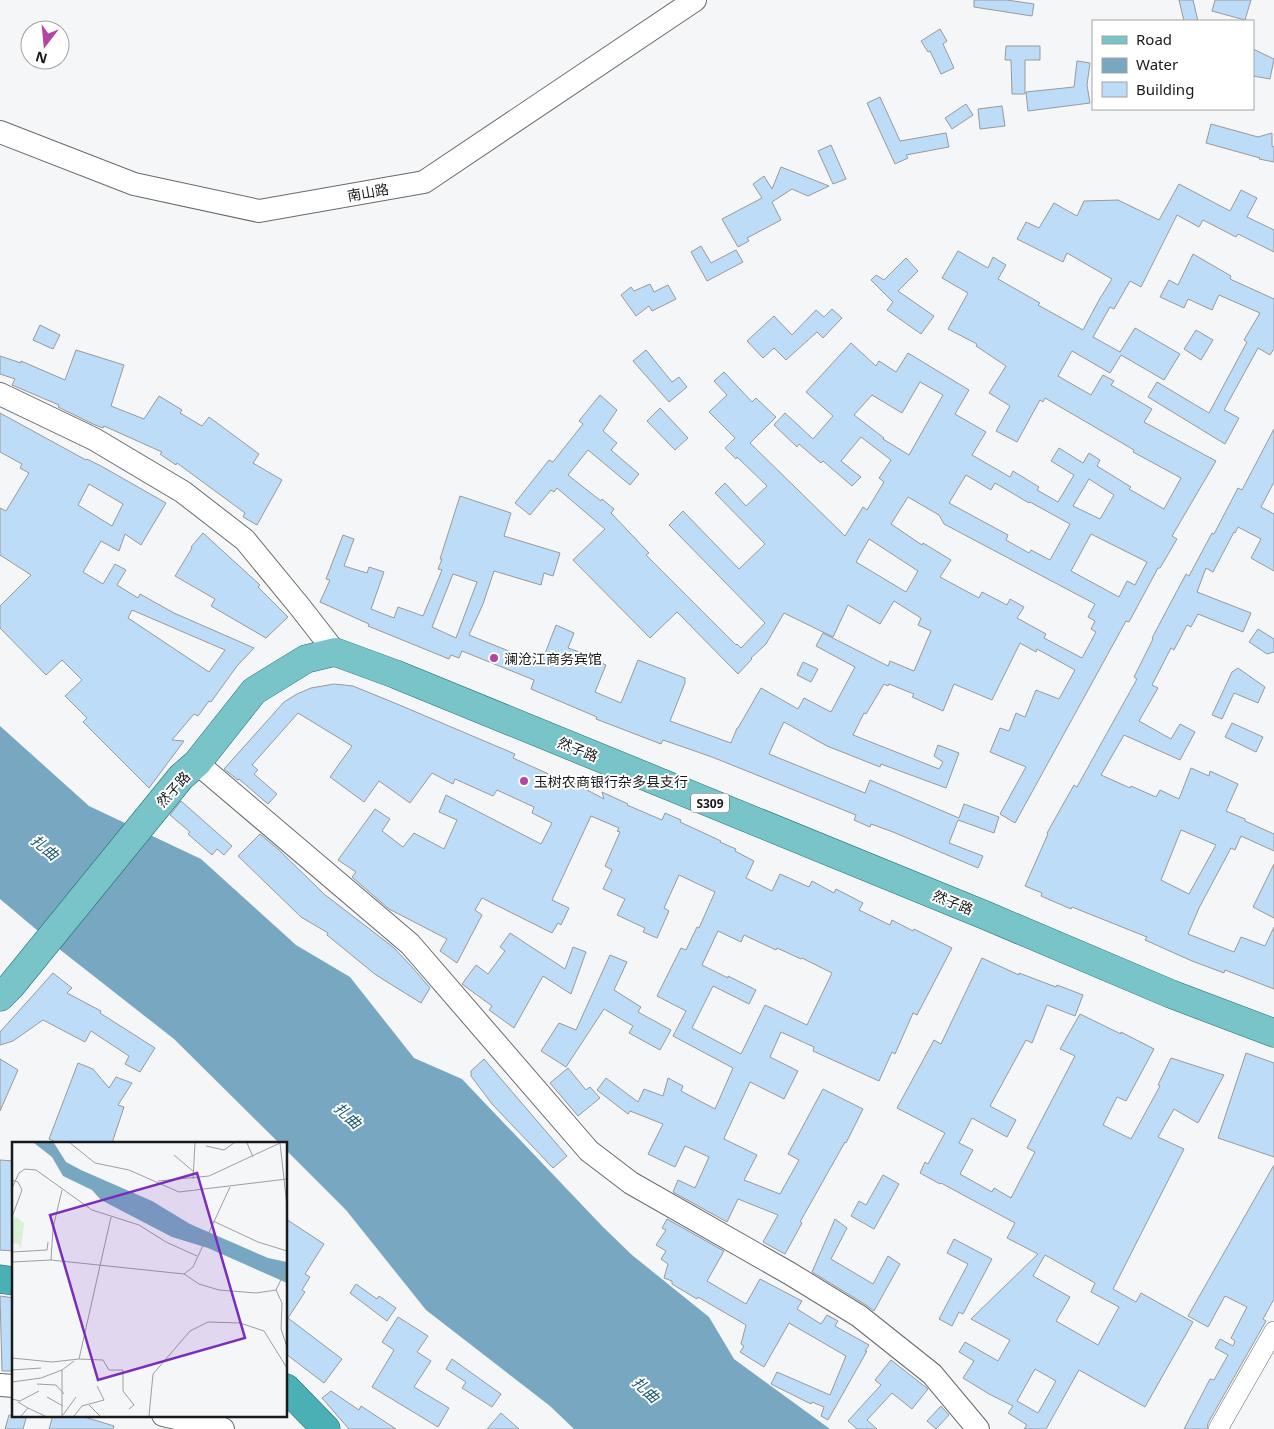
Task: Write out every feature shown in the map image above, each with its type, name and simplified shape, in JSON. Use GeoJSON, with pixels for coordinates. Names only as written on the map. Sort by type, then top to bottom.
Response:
{"type":"FeatureCollection","features":[{"type":"Feature","properties":{"kind":"highway"},"geometry":{"type":"LineString","coordinates":[[288,1390],[326,1429]]}},
{"type":"Feature","properties":{"kind":"highway"},"geometry":{"type":"LineString","coordinates":[[288,1410],[308,1429]]}},
{"type":"Feature","properties":{"kind":"main road","name":"然子路"},"geometry":{"type":"LineString","coordinates":[[5,992],[254,690],[306,659],[335,652],[395,674],[940,897],[1171,994],[1274,1033]]}},
{"type":"Feature","properties":{"kind":"street","name":"南山路"},"geometry":{"type":"LineString","coordinates":[[0,132],[134,184],[259,211],[424,182],[695,0]]}},
{"type":"Feature","properties":{"kind":"street"},"geometry":{"type":"LineString","coordinates":[[0,394],[94,440],[183,492],[199,504],[245,540],[300,606],[335,652]]}},
{"type":"Feature","properties":{"kind":"street"},"geometry":{"type":"LineString","coordinates":[[189,770],[410,944],[590,1151],[631,1183],[789,1273],[859,1316],[932,1374],[978,1429]]}},
{"type":"Feature","properties":{"kind":"street"},"geometry":{"type":"LineString","coordinates":[[1218,1429],[1274,1331]]}},
{"type":"Feature","properties":{"kind":"street"},"geometry":{"type":"LineString","coordinates":[[167,1416],[223,1429]]}},
{"type":"Feature","properties":{"kind":"water","name":"扎曲"},"geometry":{"type":"Polygon","coordinates":[[[0,726],[89,806],[201,859],[296,945],[350,977],[414,1058],[462,1079],[632,1255],[709,1317],[734,1359],[830,1429],[574,1429],[550,1406],[426,1310],[346,1210],[288,1152],[288,1142],[278,1142],[174,1039],[63,952],[0,899],[0,726]]]}},
{"type":"Feature","properties":{"kind":"building"},"geometry":{"type":"Polygon","coordinates":[[[974,0],[1007,0],[1034,4],[1032,16],[974,7],[974,0]]]}},
{"type":"Feature","properties":{"kind":"building"},"geometry":{"type":"Polygon","coordinates":[[[1179,0],[1193,0],[1198,20],[1184,20],[1179,0]]]}},
{"type":"Feature","properties":{"kind":"building"},"geometry":{"type":"Polygon","coordinates":[[[1215,0],[1251,0],[1245,20],[1212,11],[1215,0]]]}},
{"type":"Feature","properties":{"kind":"building"},"geometry":{"type":"Polygon","coordinates":[[[940,29],[947,41],[943,44],[954,68],[941,74],[930,51],[928,52],[921,41],[940,29]]]}},
{"type":"Feature","properties":{"kind":"building"},"geometry":{"type":"Polygon","coordinates":[[[1006,46],[1040,46],[1040,60],[1025,60],[1025,94],[1012,94],[1011,60],[1005,60],[1006,46]]]}},
{"type":"Feature","properties":{"kind":"building"},"geometry":{"type":"Polygon","coordinates":[[[1254,49],[1274,59],[1270,79],[1254,76],[1254,49]]]}},
{"type":"Feature","properties":{"kind":"building"},"geometry":{"type":"Polygon","coordinates":[[[1077,61],[1090,63],[1087,85],[1090,103],[1028,111],[1026,92],[1074,87],[1077,61]]]}},
{"type":"Feature","properties":{"kind":"building"},"geometry":{"type":"Polygon","coordinates":[[[880,97],[900,141],[946,133],[949,147],[906,155],[908,158],[895,164],[867,103],[880,97]]]}},
{"type":"Feature","properties":{"kind":"building"},"geometry":{"type":"Polygon","coordinates":[[[966,104],[973,115],[952,129],[945,118],[966,104]]]}},
{"type":"Feature","properties":{"kind":"building"},"geometry":{"type":"Polygon","coordinates":[[[1002,106],[1005,126],[980,129],[978,109],[1002,106]]]}},
{"type":"Feature","properties":{"kind":"building"},"geometry":{"type":"Polygon","coordinates":[[[1211,124],[1258,137],[1272,133],[1274,162],[1206,143],[1211,124]]]}},
{"type":"Feature","properties":{"kind":"building"},"geometry":{"type":"Polygon","coordinates":[[[831,145],[846,179],[833,184],[818,151],[831,145]]]}},
{"type":"Feature","properties":{"kind":"building"},"geometry":{"type":"Polygon","coordinates":[[[781,167],[829,186],[808,196],[792,189],[772,202],[781,220],[747,238],[749,241],[738,247],[722,219],[762,198],[753,184],[764,176],[772,189],[781,167]]]}},
{"type":"Feature","properties":{"kind":"building"},"geometry":{"type":"Polygon","coordinates":[[[1179,184],[1230,211],[1241,190],[1257,198],[1247,217],[1274,230],[1274,252],[1238,234],[1236,237],[1203,220],[1199,227],[1177,215],[1141,287],[1130,281],[1114,309],[1110,307],[1093,337],[1120,352],[1135,328],[1180,354],[1164,380],[1121,355],[1110,373],[1072,351],[1058,376],[1091,395],[1103,375],[1114,381],[1111,385],[1152,409],[1144,422],[1216,461],[1172,536],[1177,539],[1160,568],[1158,568],[1129,622],[1126,621],[1015,823],[1000,814],[1026,767],[990,752],[1000,728],[1009,731],[1016,713],[1025,717],[1036,690],[1059,699],[1075,670],[1037,649],[1036,652],[1020,643],[992,700],[954,684],[943,711],[912,697],[914,694],[889,684],[888,686],[884,684],[866,714],[864,713],[853,735],[939,769],[943,762],[934,756],[938,745],[959,753],[946,788],[881,764],[880,767],[827,746],[784,722],[769,754],[865,793],[870,780],[959,818],[964,804],[999,817],[994,833],[958,820],[949,843],[983,856],[978,868],[893,832],[871,824],[870,827],[854,820],[856,815],[712,757],[663,740],[661,744],[596,719],[597,717],[531,689],[534,680],[462,651],[459,658],[451,655],[449,659],[368,626],[369,624],[320,602],[330,580],[326,579],[343,535],[354,539],[344,566],[367,573],[369,567],[384,572],[371,609],[394,618],[398,607],[423,616],[442,570],[438,569],[442,559],[440,559],[460,496],[511,513],[504,536],[560,553],[553,576],[544,573],[541,585],[494,571],[483,604],[469,635],[541,664],[556,625],[574,633],[568,648],[606,665],[595,692],[621,703],[638,660],[685,678],[685,683],[670,721],[731,743],[737,728],[761,688],[798,709],[804,698],[831,712],[855,667],[816,646],[823,633],[888,666],[890,661],[914,671],[931,631],[918,625],[921,618],[894,601],[880,624],[848,605],[833,637],[784,613],[766,644],[738,674],[677,612],[650,638],[573,560],[605,529],[557,488],[554,492],[551,490],[530,515],[515,503],[549,460],[553,462],[583,424],[579,421],[600,395],[617,410],[603,431],[617,443],[611,450],[639,474],[630,485],[588,450],[568,475],[614,509],[611,513],[649,553],[646,555],[741,648],[765,623],[669,525],[683,511],[739,569],[765,544],[715,493],[725,483],[746,506],[767,486],[725,448],[735,438],[709,412],[727,395],[714,381],[724,372],[752,402],[756,398],[776,417],[750,443],[845,536],[863,507],[867,510],[884,482],[879,478],[891,460],[861,437],[841,461],[861,477],[852,486],[823,461],[821,463],[799,444],[797,447],[774,425],[785,413],[813,439],[833,416],[806,392],[851,343],[876,366],[879,361],[896,372],[908,353],[969,390],[955,414],[986,432],[972,455],[1010,477],[1013,471],[1039,487],[1037,490],[1058,502],[1074,475],[1051,461],[1059,448],[1083,463],[1089,453],[1100,460],[1097,466],[1131,487],[1129,489],[1164,509],[1181,478],[1133,452],[1134,450],[1045,398],[1043,402],[1040,400],[1017,442],[996,431],[1010,406],[989,393],[1006,366],[976,346],[977,344],[948,329],[968,293],[942,278],[958,251],[988,268],[993,257],[1006,265],[998,279],[1040,303],[1038,305],[1083,330],[1112,279],[1067,253],[1063,262],[1017,239],[1026,222],[1039,228],[1054,203],[1077,216],[1084,201],[1118,200],[1159,220],[1179,184]],[[920,382],[902,413],[872,395],[854,415],[883,439],[909,455],[943,395],[920,382]],[[966,475],[949,503],[1008,535],[1006,540],[1029,553],[1031,550],[1050,560],[1070,524],[995,483],[991,490],[966,475]],[[1089,479],[1073,506],[1100,519],[1114,495],[1089,479]],[[908,497],[891,524],[922,545],[923,543],[951,560],[940,577],[979,598],[982,592],[1007,605],[1010,599],[1024,607],[1017,618],[1046,634],[1044,638],[1082,658],[1096,632],[1091,629],[1095,621],[1088,617],[1095,604],[944,524],[939,515],[908,497]],[[1091,534],[1071,571],[1119,597],[1127,581],[1135,585],[1147,562],[1091,534]],[[869,539],[856,562],[906,592],[918,571],[869,539]],[[453,574],[432,627],[456,638],[477,582],[453,574]]]}},
{"type":"Feature","properties":{"kind":"building"},"geometry":{"type":"Polygon","coordinates":[[[701,246],[711,263],[736,250],[743,262],[707,281],[691,252],[701,246]]]}},
{"type":"Feature","properties":{"kind":"building"},"geometry":{"type":"Polygon","coordinates":[[[1193,254],[1231,276],[1230,279],[1274,299],[1274,349],[1270,355],[1258,348],[1224,410],[1239,418],[1225,444],[1148,397],[1157,382],[1209,413],[1247,342],[1244,340],[1260,313],[1219,295],[1212,310],[1188,299],[1184,308],[1160,297],[1169,280],[1178,285],[1193,254]]]}},
{"type":"Feature","properties":{"kind":"building"},"geometry":{"type":"Polygon","coordinates":[[[906,258],[918,271],[898,291],[934,316],[921,334],[887,310],[893,302],[871,280],[876,275],[884,280],[906,258]]]}},
{"type":"Feature","properties":{"kind":"building"},"geometry":{"type":"Polygon","coordinates":[[[650,284],[654,292],[668,285],[676,299],[652,311],[649,306],[636,316],[621,295],[631,287],[634,291],[650,284]]]}},
{"type":"Feature","properties":{"kind":"building"},"geometry":{"type":"Polygon","coordinates":[[[832,309],[842,318],[823,338],[817,332],[786,360],[774,348],[763,358],[747,341],[774,316],[792,335],[816,310],[824,317],[832,309]]]}},
{"type":"Feature","properties":{"kind":"building"},"geometry":{"type":"Polygon","coordinates":[[[40,325],[60,335],[53,349],[33,340],[40,325]]]}},
{"type":"Feature","properties":{"kind":"building"},"geometry":{"type":"Polygon","coordinates":[[[1196,330],[1213,340],[1201,360],[1184,349],[1196,330]]]}},
{"type":"Feature","properties":{"kind":"building"},"geometry":{"type":"Polygon","coordinates":[[[76,350],[124,365],[111,406],[144,419],[159,396],[182,410],[180,413],[202,426],[209,417],[259,454],[253,463],[282,480],[257,525],[243,517],[245,513],[177,463],[176,465],[160,454],[162,452],[104,426],[103,428],[93,424],[58,407],[59,405],[12,385],[15,379],[0,374],[0,356],[21,363],[21,361],[65,380],[76,350]]]}},
{"type":"Feature","properties":{"kind":"building"},"geometry":{"type":"Polygon","coordinates":[[[646,350],[672,382],[679,377],[687,387],[669,402],[633,361],[646,350]]]}},
{"type":"Feature","properties":{"kind":"building"},"geometry":{"type":"Polygon","coordinates":[[[660,408],[688,438],[675,450],[647,421],[660,408]]]}},
{"type":"Feature","properties":{"kind":"building"},"geometry":{"type":"Polygon","coordinates":[[[0,413],[86,460],[101,466],[166,503],[141,545],[125,534],[119,551],[101,541],[83,572],[103,584],[115,564],[126,570],[117,585],[138,598],[140,594],[174,613],[254,648],[237,666],[211,702],[209,701],[198,716],[194,714],[172,740],[184,741],[149,788],[83,722],[87,718],[65,696],[82,680],[62,660],[46,675],[0,628],[0,606],[31,575],[0,555],[0,508],[6,511],[29,473],[20,468],[22,464],[0,452],[0,413]],[[89,484],[78,505],[112,526],[123,504],[89,484]],[[132,610],[128,618],[209,672],[225,650],[132,610]]]}},
{"type":"Feature","properties":{"kind":"building"},"geometry":{"type":"Polygon","coordinates":[[[1274,429],[1274,482],[1261,507],[1274,514],[1274,571],[1251,558],[1261,539],[1238,527],[1213,572],[1206,568],[1197,592],[1251,613],[1243,632],[1198,614],[1191,627],[1187,625],[1174,650],[1171,648],[1152,685],[1158,688],[1139,721],[1171,739],[1180,724],[1195,732],[1180,760],[1124,735],[1101,775],[1156,797],[1160,790],[1179,799],[1191,768],[1209,776],[1210,771],[1238,784],[1226,811],[1274,834],[1274,851],[1241,836],[1235,850],[1231,848],[1199,908],[1188,934],[1234,952],[1241,937],[1265,946],[1274,927],[1274,989],[1225,970],[1224,973],[1192,961],[1145,940],[1147,937],[1072,907],[1071,909],[1041,896],[1042,893],[1025,886],[1047,833],[1074,785],[1077,787],[1137,679],[1134,677],[1152,638],[1186,574],[1189,576],[1238,488],[1242,490],[1274,429]],[[1181,830],[1161,880],[1189,894],[1216,845],[1181,830]]]}},
{"type":"Feature","properties":{"kind":"building"},"geometry":{"type":"Polygon","coordinates":[[[203,533],[260,585],[258,587],[288,617],[266,638],[211,606],[215,599],[175,576],[191,547],[203,533]]]}},
{"type":"Feature","properties":{"kind":"building"},"geometry":{"type":"Polygon","coordinates":[[[1258,629],[1274,639],[1274,652],[1267,654],[1249,642],[1258,629]]]}},
{"type":"Feature","properties":{"kind":"building"},"geometry":{"type":"Polygon","coordinates":[[[803,662],[818,669],[811,682],[797,675],[803,662]]]}},
{"type":"Feature","properties":{"kind":"building"},"geometry":{"type":"Polygon","coordinates":[[[1238,668],[1265,687],[1258,703],[1234,693],[1222,719],[1212,715],[1232,672],[1238,668]]]}},
{"type":"Feature","properties":{"kind":"building"},"geometry":{"type":"Polygon","coordinates":[[[334,684],[353,686],[515,754],[513,758],[573,785],[574,783],[604,799],[602,792],[662,820],[665,813],[681,820],[680,822],[721,841],[754,861],[746,878],[772,891],[780,874],[809,887],[812,881],[834,893],[836,889],[863,903],[859,910],[890,925],[892,920],[952,948],[917,1015],[913,1013],[895,1054],[892,1052],[879,1081],[813,1051],[814,1047],[781,1032],[770,1057],[798,1071],[784,1099],[750,1082],[724,1139],[757,1155],[744,1180],[780,1194],[799,1160],[788,1154],[823,1089],[863,1109],[846,1143],[800,1222],[802,1223],[785,1254],[763,1242],[778,1215],[738,1199],[727,1222],[673,1192],[678,1180],[695,1188],[709,1157],[685,1146],[675,1167],[648,1154],[663,1124],[630,1111],[628,1114],[597,1090],[606,1078],[638,1102],[644,1089],[663,1096],[668,1078],[683,1086],[681,1091],[715,1109],[733,1068],[673,1036],[686,1011],[657,996],[681,948],[686,950],[697,927],[699,928],[715,892],[679,875],[664,908],[669,911],[657,938],[643,932],[645,928],[617,915],[625,899],[603,889],[612,870],[605,866],[620,832],[617,831],[619,828],[591,816],[552,900],[569,908],[561,925],[558,923],[552,933],[482,898],[475,910],[482,915],[457,963],[440,951],[447,939],[389,909],[352,877],[356,872],[338,860],[375,809],[390,819],[382,831],[403,847],[414,833],[444,849],[457,820],[439,812],[446,795],[541,844],[552,823],[532,813],[534,807],[497,790],[493,796],[455,779],[453,784],[432,773],[410,803],[379,781],[364,802],[330,777],[352,746],[298,713],[252,765],[258,770],[254,774],[277,794],[268,804],[239,779],[224,769],[284,702],[311,688],[334,684]],[[718,931],[702,965],[756,990],[749,1004],[713,986],[692,1028],[741,1054],[765,1005],[807,1025],[832,973],[802,958],[777,948],[776,950],[744,935],[741,942],[718,931]]]}},
{"type":"Feature","properties":{"kind":"building"},"geometry":{"type":"Polygon","coordinates":[[[1232,723],[1263,737],[1256,752],[1225,737],[1232,723]]]}},
{"type":"Feature","properties":{"kind":"building"},"geometry":{"type":"Polygon","coordinates":[[[181,801],[232,846],[224,855],[217,849],[212,855],[170,815],[181,801]]]}},
{"type":"Feature","properties":{"kind":"building"},"geometry":{"type":"Polygon","coordinates":[[[260,834],[324,894],[393,947],[430,988],[421,1003],[376,975],[327,935],[328,933],[301,917],[238,856],[260,834]]]}},
{"type":"Feature","properties":{"kind":"building"},"geometry":{"type":"Polygon","coordinates":[[[1274,864],[1274,918],[1253,907],[1274,864]]]}},
{"type":"Feature","properties":{"kind":"building"},"geometry":{"type":"Polygon","coordinates":[[[510,933],[565,969],[573,947],[586,952],[571,994],[543,976],[514,1028],[489,1010],[492,1006],[462,984],[476,965],[488,974],[505,951],[500,947],[510,933]]]}},
{"type":"Feature","properties":{"kind":"building"},"geometry":{"type":"Polygon","coordinates":[[[610,955],[627,962],[614,990],[641,1007],[638,1012],[671,1030],[660,1050],[629,1033],[633,1026],[604,1009],[566,1067],[541,1051],[559,1023],[576,1030],[610,955]]]}},
{"type":"Feature","properties":{"kind":"building"},"geometry":{"type":"Polygon","coordinates":[[[982,958],[1019,975],[1019,973],[1083,995],[1075,1016],[1047,1005],[1032,1043],[1026,1040],[990,1106],[1016,1120],[1007,1137],[972,1118],[959,1143],[973,1150],[960,1174],[992,1192],[994,1188],[1011,1198],[1035,1152],[1027,1148],[1075,1056],[1060,1049],[1080,1014],[1154,1049],[1126,1101],[1117,1097],[1103,1125],[1131,1139],[1160,1086],[1158,1085],[1171,1058],[1224,1075],[1198,1123],[1174,1109],[1158,1137],[1184,1149],[1113,1289],[1136,1302],[1141,1293],[1193,1322],[1145,1407],[1079,1370],[1046,1429],[1024,1429],[1027,1425],[1008,1413],[1013,1406],[963,1378],[974,1361],[959,1352],[965,1342],[998,1361],[1010,1340],[971,1319],[1038,1254],[1007,1238],[1015,1223],[920,1173],[925,1162],[928,1164],[945,1133],[897,1108],[934,1040],[941,1044],[982,958]],[[1045,1255],[1033,1276],[1070,1297],[1056,1321],[1098,1345],[1119,1307],[1091,1292],[1095,1283],[1045,1255]],[[1035,1369],[1017,1401],[1038,1413],[1056,1381],[1035,1369]]]}},
{"type":"Feature","properties":{"kind":"building"},"geometry":{"type":"Polygon","coordinates":[[[53,973],[72,988],[67,993],[101,1011],[100,1013],[155,1048],[140,1072],[125,1064],[129,1056],[91,1031],[85,1042],[43,1020],[13,1041],[0,1045],[0,1032],[53,973]]]}},
{"type":"Feature","properties":{"kind":"building"},"geometry":{"type":"Polygon","coordinates":[[[1246,1053],[1274,1063],[1274,1157],[1218,1138],[1246,1053]]]}},
{"type":"Feature","properties":{"kind":"building"},"geometry":{"type":"Polygon","coordinates":[[[0,1059],[18,1070],[0,1111],[0,1059]]]}},
{"type":"Feature","properties":{"kind":"building"},"geometry":{"type":"Polygon","coordinates":[[[484,1059],[567,1156],[553,1168],[492,1104],[471,1076],[471,1071],[484,1059]]]}},
{"type":"Feature","properties":{"kind":"building"},"geometry":{"type":"Polygon","coordinates":[[[78,1063],[93,1069],[109,1088],[116,1077],[132,1083],[118,1105],[124,1107],[112,1142],[56,1142],[49,1139],[78,1063]]]}},
{"type":"Feature","properties":{"kind":"building"},"geometry":{"type":"Polygon","coordinates":[[[568,1068],[586,1090],[590,1087],[600,1098],[578,1116],[550,1083],[568,1068]]]}},
{"type":"Feature","properties":{"kind":"building"},"geometry":{"type":"Polygon","coordinates":[[[0,1160],[12,1161],[12,1251],[0,1250],[0,1160]]]}},
{"type":"Feature","properties":{"kind":"building"},"geometry":{"type":"Polygon","coordinates":[[[1274,1165],[1274,1299],[1263,1319],[1266,1321],[1208,1423],[1207,1429],[1184,1429],[1210,1379],[1214,1380],[1228,1355],[1215,1348],[1220,1339],[1233,1346],[1235,1341],[1231,1338],[1247,1307],[1225,1296],[1208,1327],[1188,1316],[1274,1165]]]}},
{"type":"Feature","properties":{"kind":"building"},"geometry":{"type":"Polygon","coordinates":[[[883,1175],[899,1184],[874,1229],[851,1216],[859,1201],[866,1205],[883,1175]]]}},
{"type":"Feature","properties":{"kind":"building"},"geometry":{"type":"Polygon","coordinates":[[[667,1219],[724,1251],[707,1281],[746,1304],[760,1279],[802,1301],[797,1309],[821,1324],[827,1315],[838,1321],[835,1326],[869,1345],[828,1420],[821,1416],[824,1407],[812,1402],[811,1404],[771,1384],[777,1372],[830,1395],[846,1356],[789,1323],[764,1367],[740,1352],[744,1346],[741,1344],[746,1325],[698,1297],[697,1299],[672,1284],[672,1281],[664,1278],[668,1264],[661,1259],[666,1251],[656,1245],[666,1230],[662,1228],[667,1219]]]}},
{"type":"Feature","properties":{"kind":"building"},"geometry":{"type":"Polygon","coordinates":[[[835,1219],[847,1228],[831,1259],[873,1284],[888,1256],[900,1264],[874,1311],[812,1272],[835,1219]]]}},
{"type":"Feature","properties":{"kind":"building"},"geometry":{"type":"Polygon","coordinates":[[[288,1220],[324,1244],[305,1274],[310,1277],[302,1290],[305,1292],[288,1318],[288,1220]]]}},
{"type":"Feature","properties":{"kind":"building"},"geometry":{"type":"Polygon","coordinates":[[[954,1239],[992,1259],[963,1314],[959,1312],[952,1326],[939,1319],[968,1264],[947,1253],[954,1239]]]}},
{"type":"Feature","properties":{"kind":"building"},"geometry":{"type":"Polygon","coordinates":[[[356,1284],[377,1299],[379,1296],[396,1308],[387,1321],[350,1293],[356,1284]]]}},
{"type":"Feature","properties":{"kind":"building"},"geometry":{"type":"Polygon","coordinates":[[[0,1296],[12,1298],[12,1371],[2,1371],[0,1296]]]}},
{"type":"Feature","properties":{"kind":"building"},"geometry":{"type":"Polygon","coordinates":[[[398,1317],[428,1336],[417,1352],[431,1361],[414,1387],[449,1408],[438,1427],[372,1387],[394,1350],[382,1342],[398,1317]]]}},
{"type":"Feature","properties":{"kind":"building"},"geometry":{"type":"Polygon","coordinates":[[[288,1318],[342,1359],[324,1383],[288,1356],[288,1318]]]}},
{"type":"Feature","properties":{"kind":"building"},"geometry":{"type":"Polygon","coordinates":[[[452,1359],[501,1394],[492,1407],[462,1388],[466,1382],[446,1369],[452,1359]]]}},
{"type":"Feature","properties":{"kind":"building"},"geometry":{"type":"Polygon","coordinates":[[[891,1360],[928,1389],[912,1409],[892,1393],[867,1420],[877,1429],[857,1429],[848,1421],[881,1385],[875,1380],[891,1360]]]}},
{"type":"Feature","properties":{"kind":"building"},"geometry":{"type":"Polygon","coordinates":[[[331,1391],[359,1410],[361,1406],[396,1429],[349,1429],[322,1398],[331,1391]]]}},
{"type":"Feature","properties":{"kind":"building"},"geometry":{"type":"Polygon","coordinates":[[[941,1406],[949,1415],[936,1429],[927,1421],[941,1406]]]}},
{"type":"Feature","properties":{"kind":"building"},"geometry":{"type":"Polygon","coordinates":[[[501,1413],[519,1429],[487,1429],[501,1413]]]}},
{"type":"Feature","properties":{"kind":"building"},"geometry":{"type":"Polygon","coordinates":[[[9,1415],[27,1416],[23,1429],[5,1429],[9,1415]]]}},
{"type":"Feature","properties":{"kind":"building"},"geometry":{"type":"Polygon","coordinates":[[[53,1416],[81,1416],[114,1426],[113,1429],[49,1429],[53,1416]]]}},
{"type":"Feature","properties":{"kind":"place","name":"澜沧江商务宾馆"},"geometry":{"type":"Point","coordinates":[494,658]}},
{"type":"Feature","properties":{"kind":"place","name":"玉树农商银行杂多县支行"},"geometry":{"type":"Point","coordinates":[524,781]}}]}
